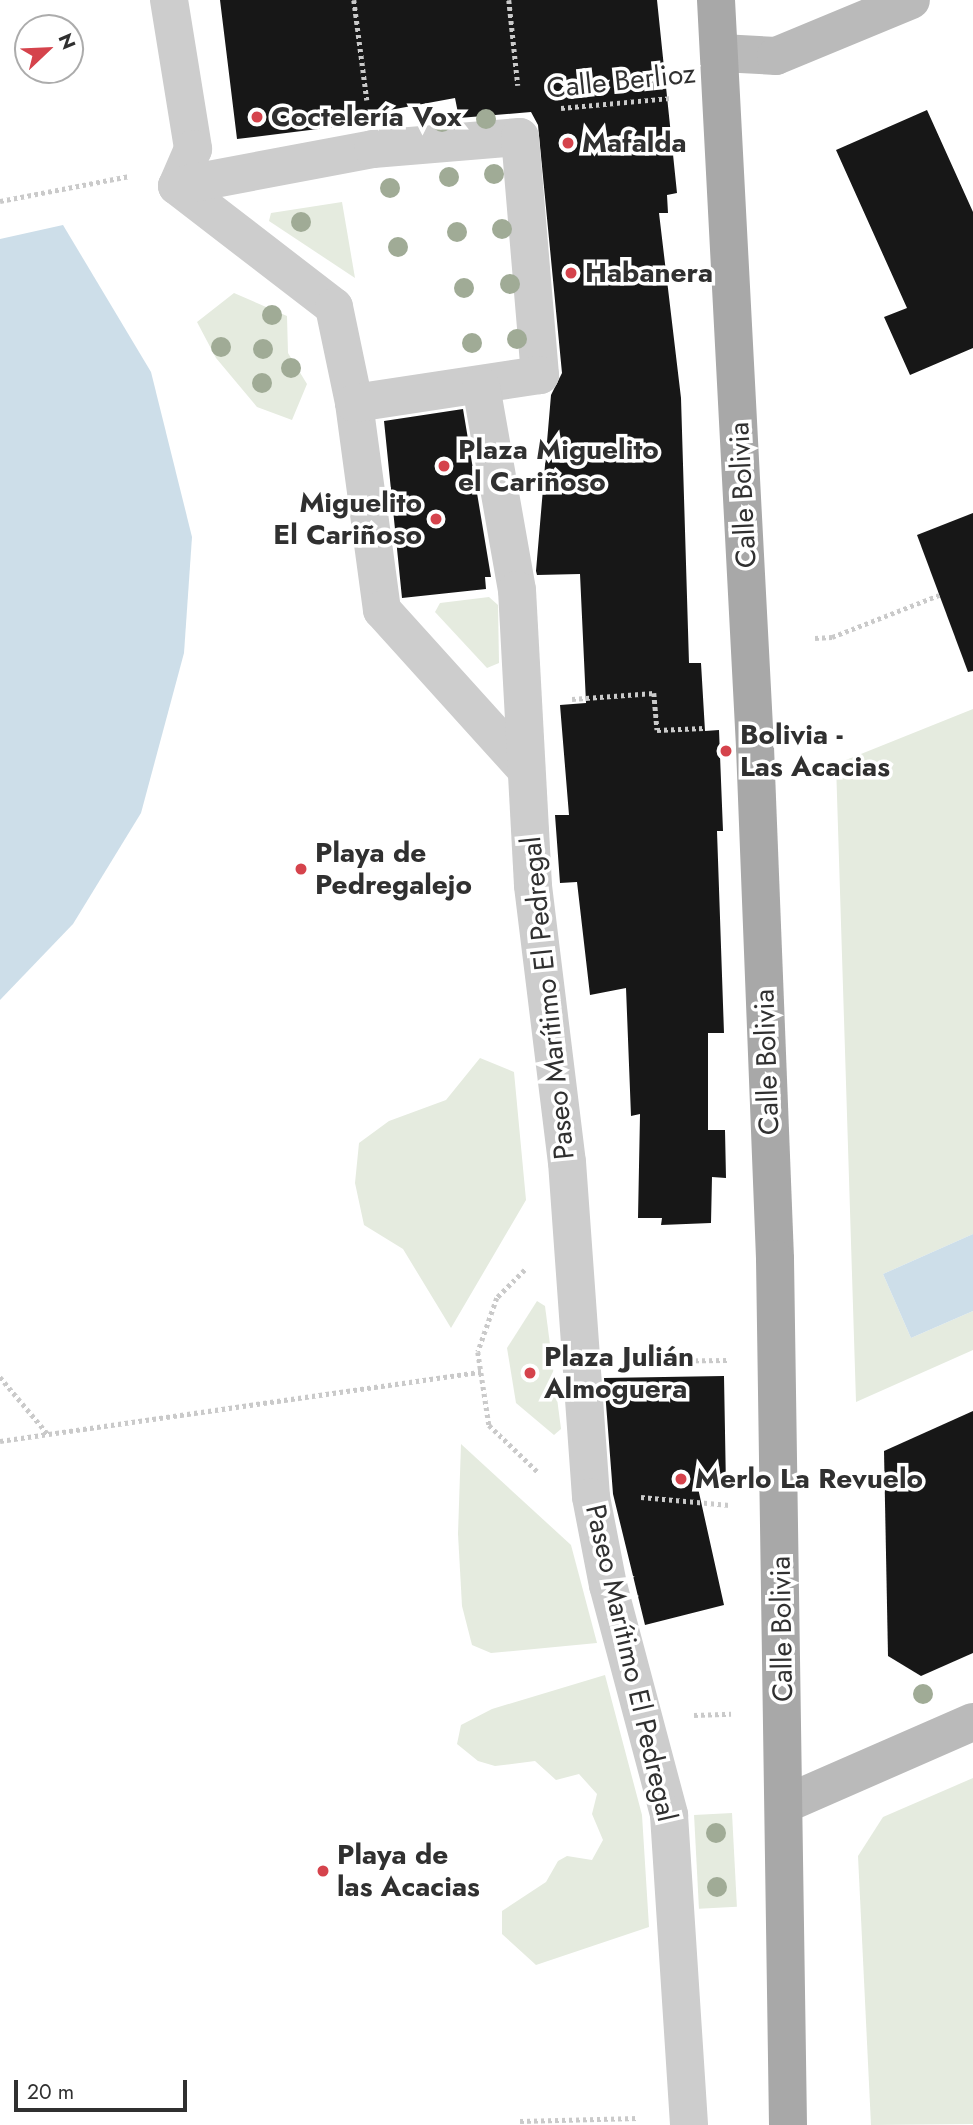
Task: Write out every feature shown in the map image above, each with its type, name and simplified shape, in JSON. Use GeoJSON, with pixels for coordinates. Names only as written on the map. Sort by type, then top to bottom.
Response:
{"type":"FeatureCollection","features":[{"type":"Feature","properties":{"kind":"main road","name":"Calle Bolivia"},"geometry":{"type":"LineString","coordinates":[[716,0],[724,92],[775,1259],[788,2125]]}},
{"type":"Feature","properties":{"kind":"street"},"geometry":{"type":"LineString","coordinates":[[169,0],[193,149],[182,175]]}},
{"type":"Feature","properties":{"kind":"street"},"geometry":{"type":"LineString","coordinates":[[721,52],[776,56],[911,0]]}},
{"type":"Feature","properties":{"kind":"street"},"geometry":{"type":"LineString","coordinates":[[182,175],[373,149],[520,138],[540,375],[354,403]]}},
{"type":"Feature","properties":{"kind":"street"},"geometry":{"type":"LineString","coordinates":[[182,175],[334,307],[354,403],[382,610],[524,767]]}},
{"type":"Feature","properties":{"kind":"street","name":"Paseo Marítimo El Pedregal"},"geometry":{"type":"LineString","coordinates":[[481,386],[517,590],[524,767],[570,1225],[592,1497],[608,1585],[669,1815],[688,2115]]}},
{"type":"Feature","properties":{"kind":"street"},"geometry":{"type":"LineString","coordinates":[[785,1804],[973,1722]]}},
{"type":"Feature","properties":{"kind":"path"},"geometry":{"type":"LineString","coordinates":[[354,0],[368,105]]}},
{"type":"Feature","properties":{"kind":"path"},"geometry":{"type":"LineString","coordinates":[[509,0],[520,100]]}},
{"type":"Feature","properties":{"kind":"path","name":"Calle Berlioz"},"geometry":{"type":"LineString","coordinates":[[558,109],[724,92]]}},
{"type":"Feature","properties":{"kind":"path"},"geometry":{"type":"LineString","coordinates":[[0,201],[182,175]]}},
{"type":"Feature","properties":{"kind":"path"},"geometry":{"type":"LineString","coordinates":[[815,638],[832,637],[939,595]]}},
{"type":"Feature","properties":{"kind":"path"},"geometry":{"type":"LineString","coordinates":[[522,702],[654,694],[657,730],[713,728]]}},
{"type":"Feature","properties":{"kind":"path"},"geometry":{"type":"LineString","coordinates":[[570,1225],[498,1298],[478,1352],[489,1425],[557,1490],[592,1497],[740,1505]]}},
{"type":"Feature","properties":{"kind":"path"},"geometry":{"type":"LineString","coordinates":[[579,1362],[736,1360]]}},
{"type":"Feature","properties":{"kind":"path"},"geometry":{"type":"LineString","coordinates":[[0,1441],[481,1372]]}},
{"type":"Feature","properties":{"kind":"path"},"geometry":{"type":"LineString","coordinates":[[0,1377],[48,1434]]}},
{"type":"Feature","properties":{"kind":"path"},"geometry":{"type":"LineString","coordinates":[[520,2121],[654,2118],[653,2106],[688,2115]]}},
{"type":"Feature","properties":{"kind":"shaded area"},"geometry":{"type":"Polygon","coordinates":[[[342,202],[355,278],[269,221],[271,213],[342,202]]]}},
{"type":"Feature","properties":{"kind":"shaded area"},"geometry":{"type":"Polygon","coordinates":[[[234,293],[287,316],[288,353],[307,384],[292,420],[257,407],[216,358],[197,322],[234,293]]]}},
{"type":"Feature","properties":{"kind":"shaded area"},"geometry":{"type":"Polygon","coordinates":[[[489,597],[498,605],[499,663],[487,668],[435,612],[440,603],[489,597]]]}},
{"type":"Feature","properties":{"kind":"shaded area"},"geometry":{"type":"Polygon","coordinates":[[[973,709],[973,1234],[883,1274],[911,1338],[973,1311],[973,1350],[856,1402],[836,764],[973,709]]]}},
{"type":"Feature","properties":{"kind":"shaded area"},"geometry":{"type":"Polygon","coordinates":[[[480,1058],[514,1072],[526,1200],[451,1328],[403,1249],[364,1225],[355,1183],[359,1143],[389,1121],[446,1100],[480,1058]]]}},
{"type":"Feature","properties":{"kind":"shaded area"},"geometry":{"type":"Polygon","coordinates":[[[537,1301],[545,1306],[561,1429],[554,1435],[516,1403],[507,1348],[537,1301]]]}},
{"type":"Feature","properties":{"kind":"shaded area"},"geometry":{"type":"Polygon","coordinates":[[[461,1444],[571,1545],[597,1643],[491,1653],[472,1645],[462,1606],[458,1534],[461,1444]]]}},
{"type":"Feature","properties":{"kind":"shaded area"},"geometry":{"type":"Polygon","coordinates":[[[605,1675],[642,1815],[649,1927],[536,1965],[502,1934],[502,1911],[546,1882],[558,1861],[567,1856],[592,1860],[603,1840],[592,1814],[597,1794],[579,1774],[556,1780],[535,1761],[495,1766],[478,1761],[457,1744],[461,1725],[492,1709],[605,1675]]]}},
{"type":"Feature","properties":{"kind":"shaded area"},"geometry":{"type":"Polygon","coordinates":[[[973,1778],[973,2124],[871,2125],[858,1856],[883,1817],[973,1778]]]}},
{"type":"Feature","properties":{"kind":"shaded area"},"geometry":{"type":"Polygon","coordinates":[[[732,1813],[737,1907],[699,1909],[694,1815],[732,1813]]]}},
{"type":"Feature","properties":{"kind":"water"},"geometry":{"type":"Polygon","coordinates":[[[63,225],[151,372],[192,537],[184,653],[141,813],[73,924],[0,1000],[0,239],[63,225]]]}},
{"type":"Feature","properties":{"kind":"water"},"geometry":{"type":"Polygon","coordinates":[[[973,1234],[973,1311],[911,1338],[883,1274],[973,1234]]]}},
{"type":"Feature","properties":{"kind":"building"},"geometry":{"type":"Polygon","coordinates":[[[220,0],[657,0],[677,193],[667,195],[668,213],[659,213],[681,398],[689,663],[701,663],[705,731],[719,730],[723,831],[717,831],[724,1033],[708,1033],[708,1130],[725,1130],[726,1178],[712,1177],[711,1223],[661,1225],[662,1218],[638,1218],[640,1114],[631,1116],[626,988],[590,995],[577,882],[560,883],[555,815],[569,815],[560,705],[586,703],[580,574],[537,575],[536,571],[551,395],[562,373],[538,125],[531,112],[459,118],[455,98],[341,119],[342,126],[237,139],[220,0]]]}},
{"type":"Feature","properties":{"kind":"building"},"geometry":{"type":"Polygon","coordinates":[[[927,110],[973,212],[973,348],[910,375],[884,317],[907,308],[836,150],[927,110]]]}},
{"type":"Feature","properties":{"kind":"building","name":"Miguelito El Cariñoso"},"geometry":{"type":"Polygon","coordinates":[[[463,409],[491,577],[485,577],[486,589],[402,598],[384,421],[463,409]]]}},
{"type":"Feature","properties":{"kind":"building"},"geometry":{"type":"Polygon","coordinates":[[[973,513],[973,671],[968,672],[917,535],[973,513]]]}},
{"type":"Feature","properties":{"kind":"building"},"geometry":{"type":"Polygon","coordinates":[[[724,1376],[726,1488],[698,1488],[724,1605],[645,1625],[613,1494],[604,1378],[724,1376]]]}},
{"type":"Feature","properties":{"kind":"building"},"geometry":{"type":"Polygon","coordinates":[[[973,1411],[973,1653],[921,1676],[888,1656],[884,1451],[973,1411]]]}},
{"type":"Feature","properties":{"kind":"place","name":"Coctelería Vox"},"geometry":{"type":"Point","coordinates":[257,117]}},
{"type":"Feature","properties":{"kind":"place","name":"Mafalda"},"geometry":{"type":"Point","coordinates":[568,143]}},
{"type":"Feature","properties":{"kind":"place","name":"Habanera"},"geometry":{"type":"Point","coordinates":[571,273]}},
{"type":"Feature","properties":{"kind":"place","name":"Plaza Miguelito el Cariñoso"},"geometry":{"type":"Point","coordinates":[444,466]}},
{"type":"Feature","properties":{"kind":"place","name":"Miguelito El Cariñoso"},"geometry":{"type":"Point","coordinates":[436,519]}},
{"type":"Feature","properties":{"kind":"place","name":"Bolivia - Las Acacias"},"geometry":{"type":"Point","coordinates":[726,751]}},
{"type":"Feature","properties":{"kind":"place","name":"Playa de Pedregalejo"},"geometry":{"type":"Point","coordinates":[301,869]}},
{"type":"Feature","properties":{"kind":"place","name":"Plaza Julián Almoguera"},"geometry":{"type":"Point","coordinates":[530,1373]}},
{"type":"Feature","properties":{"kind":"place","name":"Merlo La Revuelo"},"geometry":{"type":"Point","coordinates":[681,1479]}},
{"type":"Feature","properties":{"kind":"place","name":"Playa de las Acacias"},"geometry":{"type":"Point","coordinates":[323,1871]}}]}
